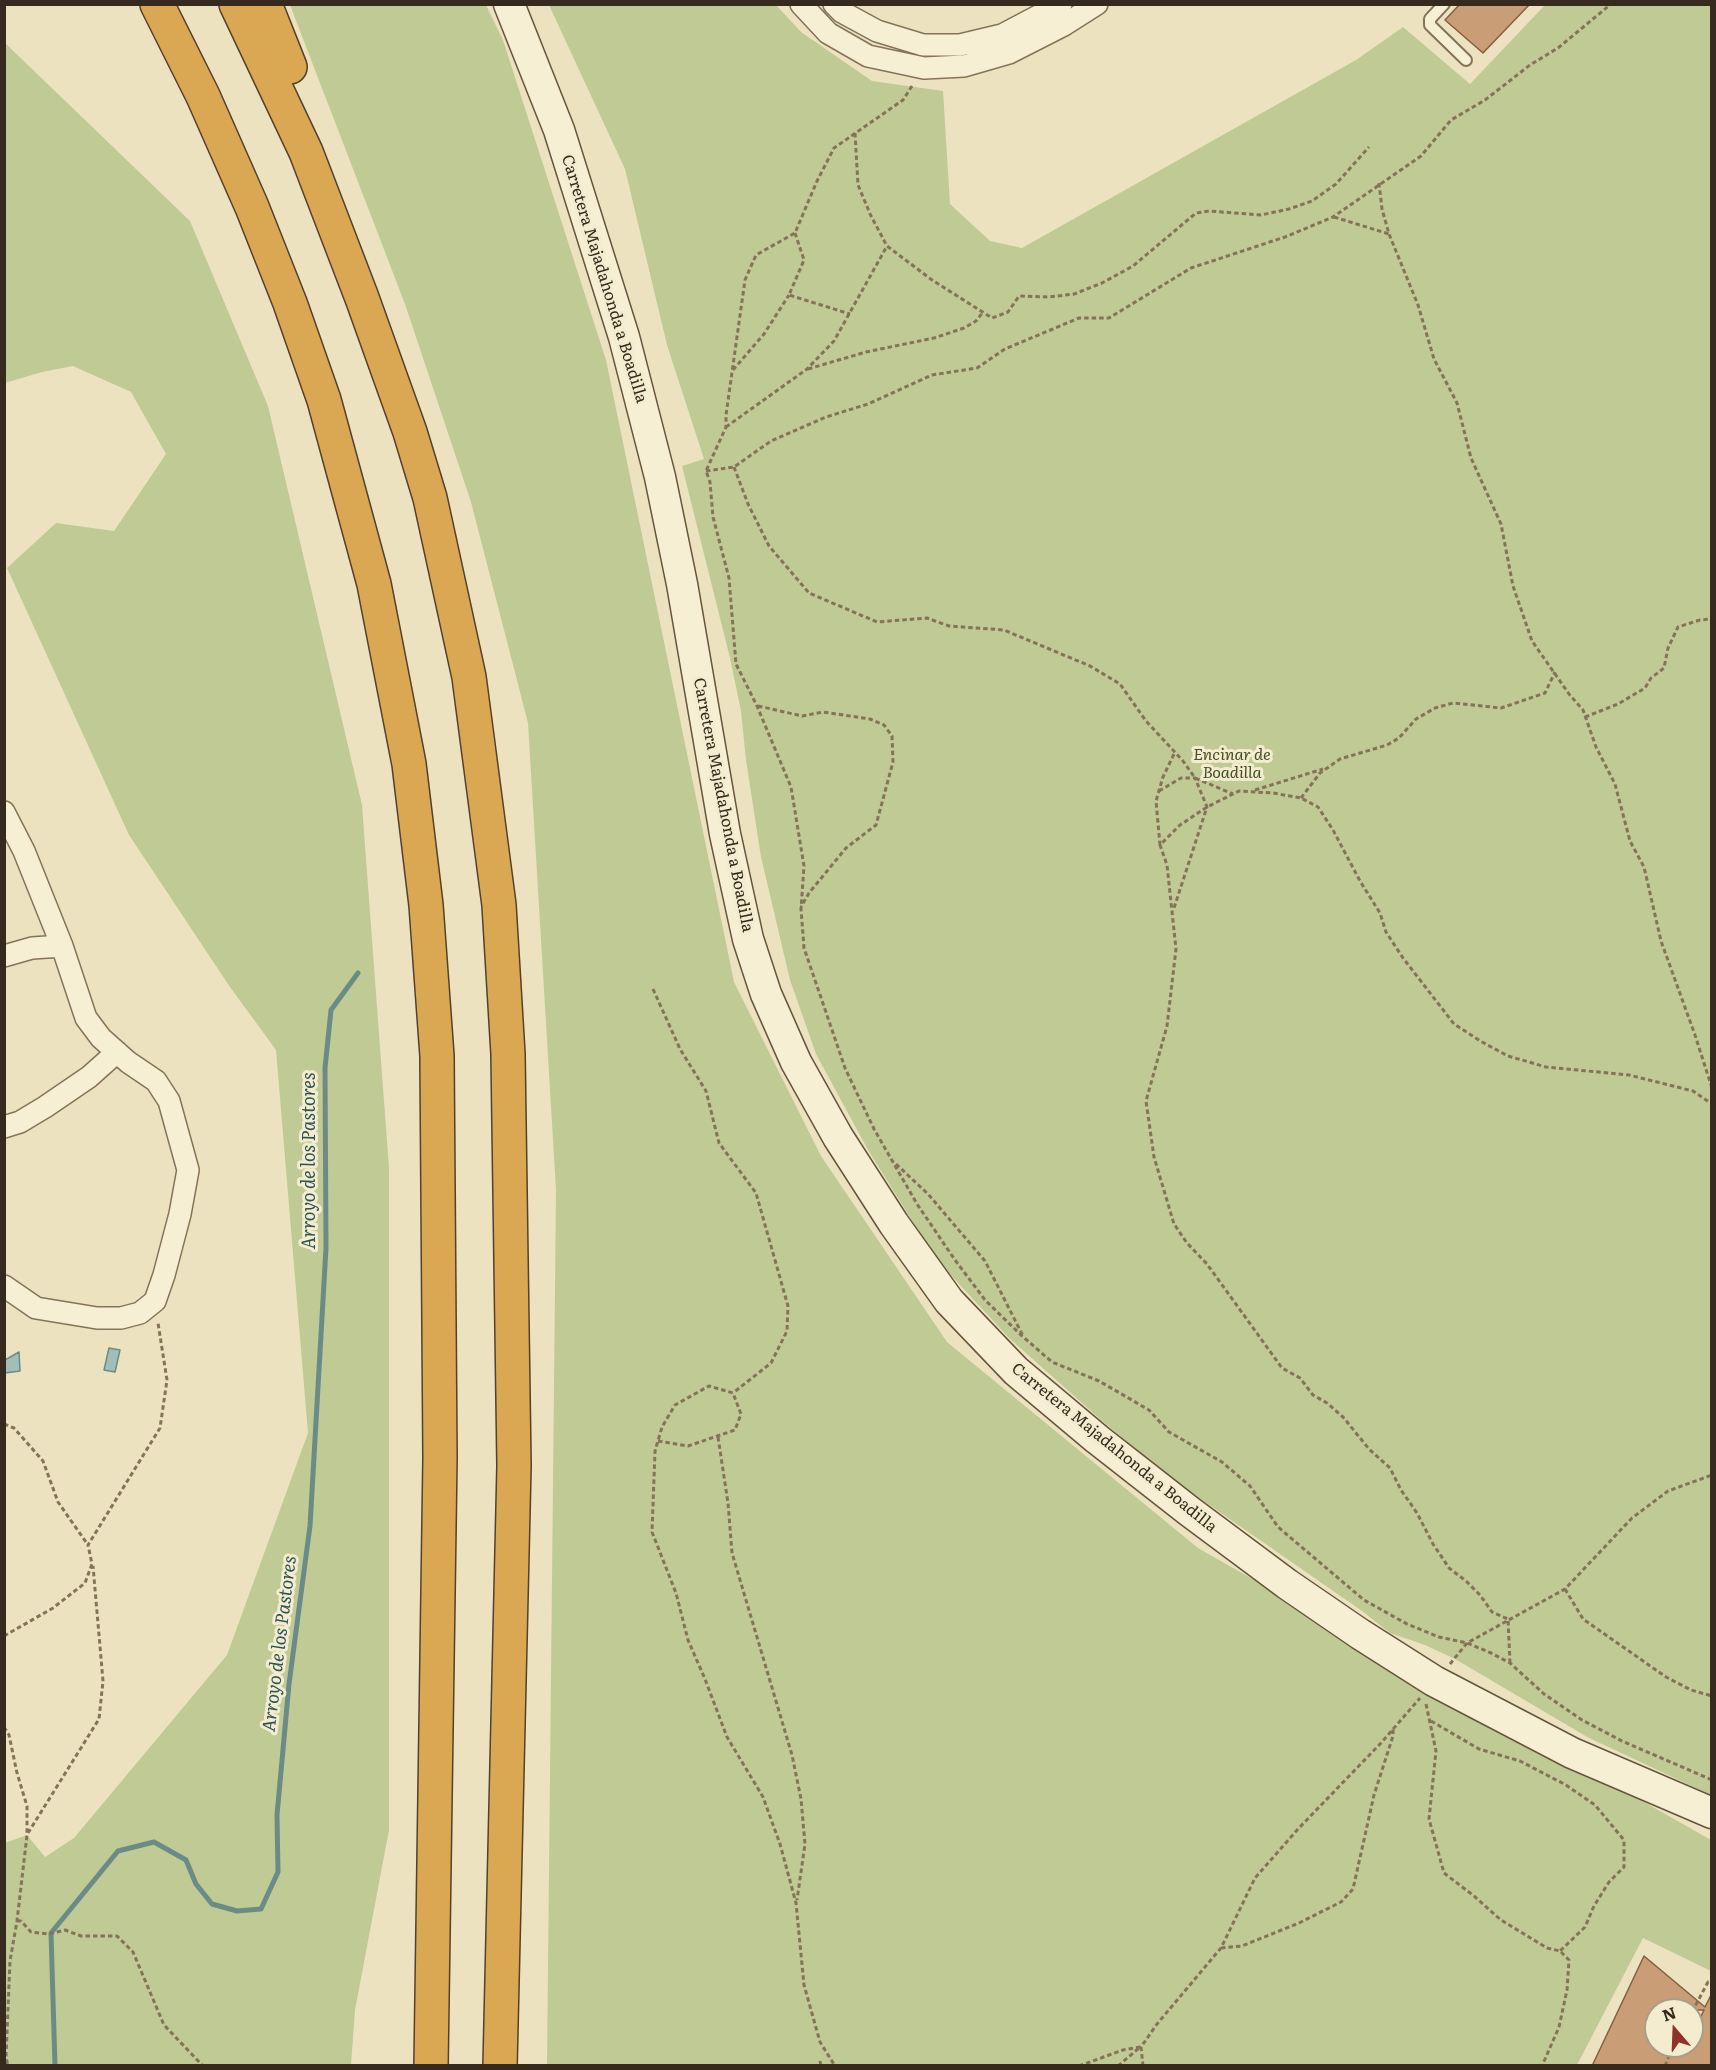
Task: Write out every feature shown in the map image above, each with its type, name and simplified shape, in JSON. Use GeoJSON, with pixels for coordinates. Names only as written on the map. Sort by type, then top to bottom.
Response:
{"type":"FeatureCollection","features":[{"type":"Feature","properties":{"kind":"highway"},"geometry":{"type":"LineString","coordinates":[[157,4],[203,96],[252,207],[290,303],[324,400],[374,584],[409,764],[426,905],[437,1056],[440,1458],[431,2066]]}},
{"type":"Feature","properties":{"kind":"highway"},"geometry":{"type":"LineString","coordinates":[[236,4],[306,152],[410,432],[430,498],[469,677],[500,905],[508,1042],[514,1466],[500,2066]]}},
{"type":"Feature","properties":{"kind":"highway"},"geometry":{"type":"LineString","coordinates":[[265,4],[325,151],[392,332],[410,432]]}},
{"type":"Feature","properties":{"kind":"street","name":"Carretera Majadahonda a Boadilla"},"geometry":{"type":"LineString","coordinates":[[509,4],[559,130],[624,338],[660,477],[682,584],[725,834],[748,939],[766,994],[796,1062],[838,1137],[894,1224],[949,1301],[1016,1371],[1116,1454],[1278,1578],[1434,1681],[1572,1753],[1712,1813]]}},
{"type":"Feature","properties":{"kind":"street"},"geometry":{"type":"LineString","coordinates":[[801,4],[828,33],[868,56],[924,68],[964,66],[1009,53],[1064,25],[1097,4]]}},
{"type":"Feature","properties":{"kind":"street"},"geometry":{"type":"LineString","coordinates":[[834,4],[842,12],[877,31],[923,45],[960,45],[1002,35],[1061,4]]}},
{"type":"Feature","properties":{"kind":"street"},"geometry":{"type":"LineString","coordinates":[[4,812],[24,851],[62,946],[86,1018],[101,1038],[128,1062],[143,1070],[156,1081],[169,1101],[188,1170],[180,1214],[164,1275],[155,1301],[140,1313],[121,1318],[97,1318],[36,1308],[4,1286]]}},
{"type":"Feature","properties":{"kind":"street"},"geometry":{"type":"LineString","coordinates":[[4,956],[32,948],[62,946]]}},
{"type":"Feature","properties":{"kind":"street"},"geometry":{"type":"LineString","coordinates":[[4,1127],[20,1122],[45,1107],[89,1077],[117,1052]]}},
{"type":"Feature","properties":{"kind":"street"},"geometry":{"type":"LineString","coordinates":[[1648,1786],[1684,1812],[1712,1828]]}},
{"type":"Feature","properties":{"kind":"lane"},"geometry":{"type":"LineString","coordinates":[[1444,4],[1430,19],[1430,26],[1466,60]]}},
{"type":"Feature","properties":{"kind":"path"},"geometry":{"type":"LineString","coordinates":[[706,471],[734,467],[771,441],[826,417],[868,404],[932,375],[977,368],[1005,349],[1079,318],[1109,318],[1191,268],[1285,237],[1333,217],[1421,156],[1451,120],[1485,100],[1530,65],[1558,48],[1611,4]]}},
{"type":"Feature","properties":{"kind":"path"},"geometry":{"type":"LineString","coordinates":[[924,68],[903,100],[834,148],[795,233],[756,255],[745,280],[726,427],[706,471],[710,482],[712,517],[729,578],[736,664],[757,706],[791,787],[804,866],[801,909],[804,948],[844,1068],[917,1204],[955,1260],[985,1300],[1023,1338],[1052,1362],[1099,1382],[1149,1410],[1169,1432],[1222,1462],[1250,1486],[1278,1527],[1364,1600],[1407,1624],[1439,1637],[1467,1643],[1510,1663],[1544,1694],[1581,1720],[1622,1741],[1712,1780]]}},
{"type":"Feature","properties":{"kind":"path"},"geometry":{"type":"LineString","coordinates":[[855,133],[858,185],[887,246],[932,280],[992,318],[1008,312],[1018,296],[1049,297],[1074,294],[1102,283],[1133,266],[1197,213],[1209,211],[1261,215],[1312,201],[1336,184],[1369,147]]}},
{"type":"Feature","properties":{"kind":"path"},"geometry":{"type":"LineString","coordinates":[[1379,183],[1382,209],[1389,234],[1418,305],[1434,359],[1457,403],[1471,458],[1502,524],[1514,586],[1532,641],[1582,710],[1596,747],[1615,784],[1630,841],[1644,867],[1661,940],[1712,1088]]}},
{"type":"Feature","properties":{"kind":"path"},"geometry":{"type":"LineString","coordinates":[[1333,217],[1389,234]]}},
{"type":"Feature","properties":{"kind":"path"},"geometry":{"type":"LineString","coordinates":[[732,371],[764,334],[789,295],[804,260],[795,233]]}},
{"type":"Feature","properties":{"kind":"path"},"geometry":{"type":"LineString","coordinates":[[726,427],[807,369],[834,341],[887,246]]}},
{"type":"Feature","properties":{"kind":"path"},"geometry":{"type":"LineString","coordinates":[[789,295],[850,314]]}},
{"type":"Feature","properties":{"kind":"path"},"geometry":{"type":"LineString","coordinates":[[807,369],[866,352],[934,338],[963,328],[976,321],[983,312]]}},
{"type":"Feature","properties":{"kind":"path"},"geometry":{"type":"LineString","coordinates":[[734,467],[748,504],[769,546],[809,593],[878,622],[927,618],[950,626],[1004,630],[1090,666],[1120,684],[1146,721],[1195,778],[1207,807],[1172,915]]}},
{"type":"Feature","properties":{"kind":"path"},"geometry":{"type":"LineString","coordinates":[[1585,717],[1618,704],[1645,688],[1651,678],[1664,668],[1668,648],[1678,627],[1712,619]]}},
{"type":"Feature","properties":{"kind":"path"},"geometry":{"type":"LineString","coordinates":[[1301,798],[1320,773],[1340,759],[1387,745],[1399,738],[1416,719],[1435,708],[1453,703],[1501,708],[1545,693],[1555,672]]}},
{"type":"Feature","properties":{"kind":"path"},"geometry":{"type":"LineString","coordinates":[[757,706],[802,716],[823,712],[870,719],[884,725],[892,736],[893,762],[876,825],[846,848],[809,892],[801,909]]}},
{"type":"Feature","properties":{"kind":"path"},"geometry":{"type":"LineString","coordinates":[[1174,752],[1156,801],[1160,845],[1167,865],[1176,948],[1167,1026],[1146,1101],[1154,1157],[1174,1224],[1187,1244],[1207,1264],[1282,1368],[1300,1378],[1313,1395],[1327,1403],[1343,1417],[1369,1449],[1390,1468],[1449,1568],[1480,1594],[1492,1612],[1508,1619]]}},
{"type":"Feature","properties":{"kind":"path"},"geometry":{"type":"LineString","coordinates":[[1251,791],[1327,768]]}},
{"type":"Feature","properties":{"kind":"path"},"geometry":{"type":"LineString","coordinates":[[1159,791],[1181,778],[1195,778],[1233,794]]}},
{"type":"Feature","properties":{"kind":"path"},"geometry":{"type":"LineString","coordinates":[[1160,845],[1180,825],[1207,807],[1239,791],[1301,798],[1318,807],[1334,830],[1354,872],[1380,913],[1386,932],[1454,1024],[1508,1056],[1546,1067],[1639,1078],[1693,1091],[1712,1104]]}},
{"type":"Feature","properties":{"kind":"path"},"geometry":{"type":"LineString","coordinates":[[653,989],[680,1049],[706,1090],[719,1143],[756,1193],[788,1306],[787,1331],[771,1363],[733,1393]]}},
{"type":"Feature","properties":{"kind":"path"},"geometry":{"type":"LineString","coordinates":[[893,1161],[928,1194],[985,1261],[1023,1338]]}},
{"type":"Feature","properties":{"kind":"path"},"geometry":{"type":"LineString","coordinates":[[88,1545],[160,1428],[167,1380],[155,1301]]}},
{"type":"Feature","properties":{"kind":"path"},"geometry":{"type":"LineString","coordinates":[[733,1393],[709,1386],[675,1405],[662,1427],[655,1451],[652,1532],[676,1593],[688,1640],[727,1737],[763,1797],[780,1844],[796,1903],[804,1985],[820,2042],[835,2066]]}},
{"type":"Feature","properties":{"kind":"path"},"geometry":{"type":"LineString","coordinates":[[658,1441],[688,1446],[735,1430],[741,1414],[733,1393]]}},
{"type":"Feature","properties":{"kind":"path"},"geometry":{"type":"LineString","coordinates":[[4,1424],[14,1428],[43,1461],[58,1502],[88,1545],[92,1564],[103,1681],[99,1719],[27,1834]]}},
{"type":"Feature","properties":{"kind":"path"},"geometry":{"type":"LineString","coordinates":[[718,1437],[728,1503],[732,1553],[789,1746],[801,1799],[805,1844],[796,1903]]}},
{"type":"Feature","properties":{"kind":"path"},"geometry":{"type":"LineString","coordinates":[[1434,1681],[1467,1643],[1565,1590],[1632,1518],[1668,1491],[1712,1475]]}},
{"type":"Feature","properties":{"kind":"path"},"geometry":{"type":"LineString","coordinates":[[4,1636],[53,1608],[85,1583],[92,1564]]}},
{"type":"Feature","properties":{"kind":"path"},"geometry":{"type":"LineString","coordinates":[[1565,1590],[1583,1618],[1592,1626],[1666,1677],[1691,1690],[1712,1696]]}},
{"type":"Feature","properties":{"kind":"path"},"geometry":{"type":"LineString","coordinates":[[1508,1619],[1510,1663]]}},
{"type":"Feature","properties":{"kind":"path"},"geometry":{"type":"LineString","coordinates":[[1118,2066],[1141,2047],[1157,2024],[1221,1948],[1256,1878],[1298,1829],[1423,1694],[1436,1751],[1429,1819],[1444,1873],[1501,1920],[1547,1948],[1560,1951],[1569,1960],[1567,1990],[1559,2027],[1542,2066]]}},
{"type":"Feature","properties":{"kind":"path"},"geometry":{"type":"LineString","coordinates":[[1431,1721],[1479,1749],[1520,1761],[1566,1785],[1595,1805],[1624,1840],[1624,1867],[1609,1882],[1594,1906],[1585,1927],[1560,1951]]}},
{"type":"Feature","properties":{"kind":"path"},"geometry":{"type":"LineString","coordinates":[[4,1727],[9,1735],[27,1806],[27,1834],[10,1961],[6,2057],[8,2066]]}},
{"type":"Feature","properties":{"kind":"path"},"geometry":{"type":"LineString","coordinates":[[1221,1948],[1242,1946],[1299,1923],[1341,1902],[1353,1889],[1371,1806],[1393,1737],[1393,1729]]}},
{"type":"Feature","properties":{"kind":"path"},"geometry":{"type":"LineString","coordinates":[[17,1922],[21,1921],[31,1932],[49,1934],[66,1930],[81,1936],[117,1936],[133,1952],[164,2025],[202,2066]]}},
{"type":"Feature","properties":{"kind":"path"},"geometry":{"type":"LineString","coordinates":[[1699,1998],[1708,1982],[1712,1983]]}},
{"type":"Feature","properties":{"kind":"path"},"geometry":{"type":"LineString","coordinates":[[1079,2066],[1123,2050],[1141,2047]]}},
{"type":"Feature","properties":{"kind":"path"},"geometry":{"type":"LineString","coordinates":[[1141,2047],[1143,2066]]}},
{"type":"Feature","properties":{"kind":"green space"},"geometry":{"type":"Polygon","coordinates":[[[290,5],[486,5],[503,40],[606,360],[734,982],[821,1156],[947,1342],[1198,1548],[1711,1840],[1711,1971],[1643,1938],[1577,2065],[547,2065],[556,1190],[528,723],[471,502],[405,304],[290,5]]]}},
{"type":"Feature","properties":{"kind":"green space","name":"Encinar de Boadilla"},"geometry":{"type":"Polygon","coordinates":[[[549,5],[776,5],[801,32],[872,81],[943,91],[950,204],[990,241],[1022,248],[1356,60],[1403,27],[1470,84],[1545,5],[1711,5],[1711,1795],[1589,1738],[1455,1659],[1425,1645],[1390,1633],[1362,1611],[1172,1479],[1009,1338],[936,1259],[868,1150],[816,1054],[790,980],[761,857],[741,711],[730,658],[682,466],[704,459],[667,345],[625,169],[549,5]]]}},
{"type":"Feature","properties":{"kind":"green space"},"geometry":{"type":"Polygon","coordinates":[[[4,42],[190,221],[268,406],[362,805],[389,1168],[389,1830],[355,2010],[351,2065],[5,2065],[5,1843],[27,1835],[45,1857],[74,1838],[227,1655],[308,1433],[276,1050],[230,987],[129,835],[7,568],[56,523],[114,531],[166,454],[131,392],[73,366],[5,383],[4,42]]]}},
{"type":"Feature","properties":{"kind":"water"},"geometry":{"type":"Polygon","coordinates":[[[109,1348],[120,1350],[115,1372],[104,1370],[109,1348]]]}},
{"type":"Feature","properties":{"kind":"water"},"geometry":{"type":"Polygon","coordinates":[[[19,1352],[20,1371],[5,1373],[5,1360],[19,1352]]]}},
{"type":"Feature","properties":{"kind":"building"},"geometry":{"type":"Polygon","coordinates":[[[1460,4],[1530,4],[1483,53],[1445,20],[1460,4]]]}},
{"type":"Feature","properties":{"kind":"building"},"geometry":{"type":"Polygon","coordinates":[[[1644,1956],[1694,1998],[1644,1998],[1644,2058],[1704,2058],[1704,2006],[1712,1993],[1712,2066],[1592,2066],[1644,1956]]]}},
{"type":"Feature","properties":{"kind":"waterway","name":"Arroyo de los Pastores"},"geometry":{"type":"LineString","coordinates":[[55,2066],[51,1933],[118,1851],[154,1842],[186,1860],[196,1884],[212,1904],[237,1911],[261,1909],[278,1872],[277,1815],[289,1684],[310,1526],[326,1248],[325,1068],[331,1010],[358,973]]}}]}
